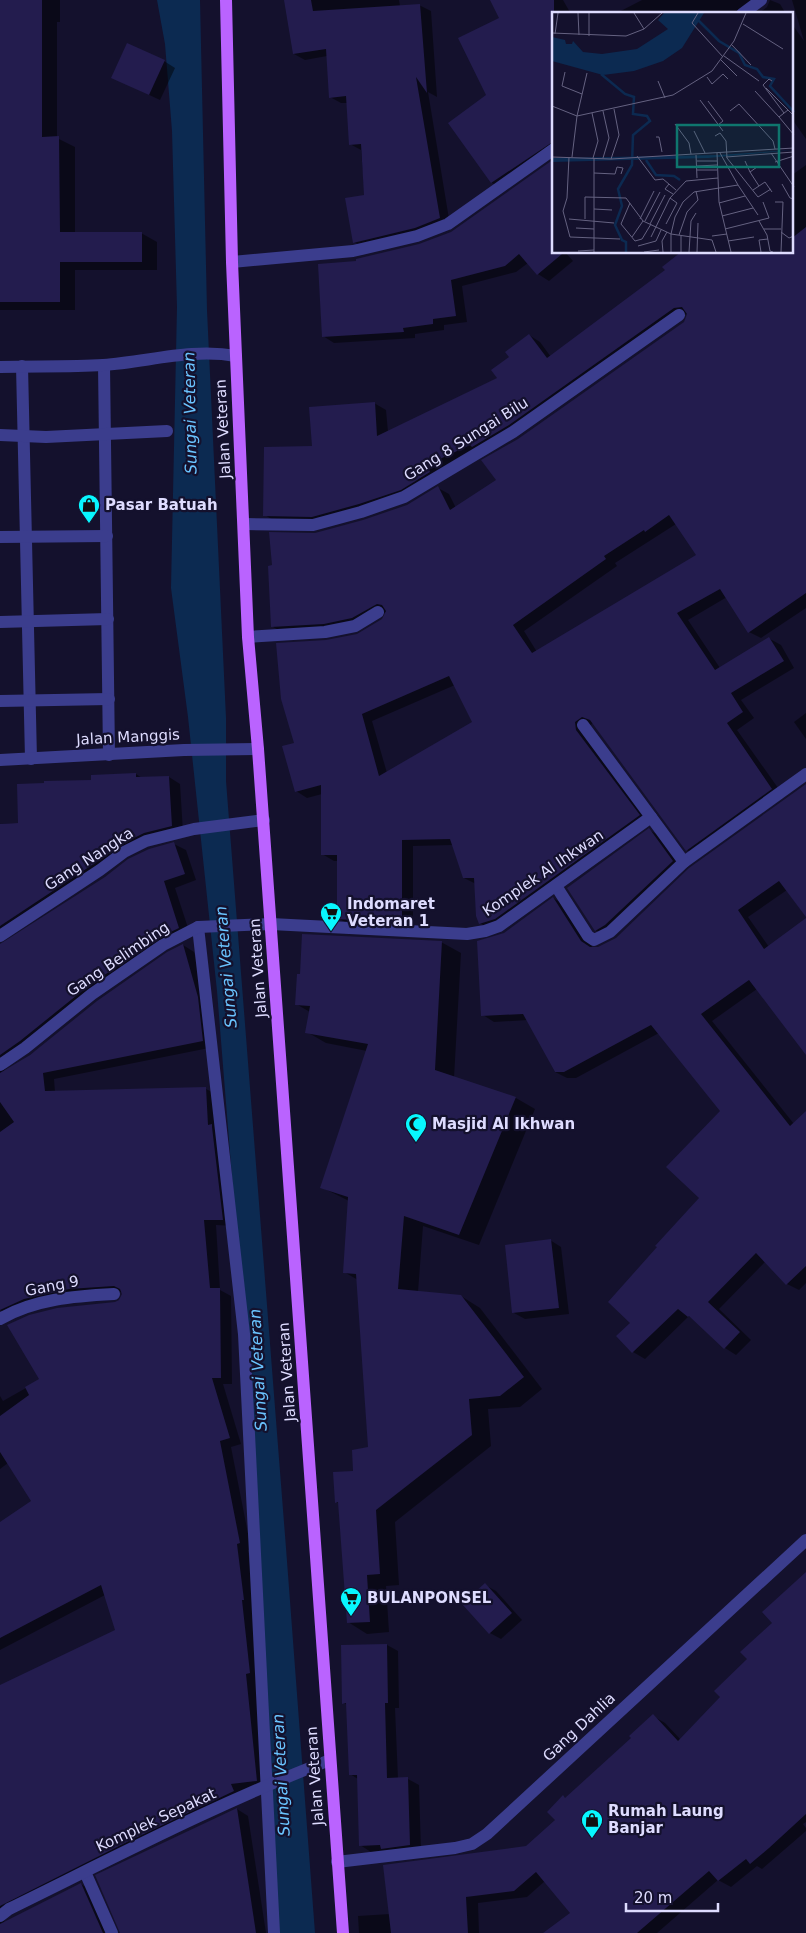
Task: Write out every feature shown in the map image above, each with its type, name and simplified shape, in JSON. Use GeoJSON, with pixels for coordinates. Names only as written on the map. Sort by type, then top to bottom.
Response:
{"type":"FeatureCollection","features":[{"type":"Feature","properties":{"kind":"main road","name":"Jalan Veteran"},"geometry":{"type":"LineString","coordinates":[[226,0],[232,262],[245,524],[248,637],[264,820],[343,1933]]}},
{"type":"Feature","properties":{"kind":"street"},"geometry":{"type":"LineString","coordinates":[[745,12],[762,0]]}},
{"type":"Feature","properties":{"kind":"street"},"geometry":{"type":"LineString","coordinates":[[232,262],[353,251],[416,236],[448,224],[552,149]]}},
{"type":"Feature","properties":{"kind":"street","name":"Gang 8 Sungai Bilu"},"geometry":{"type":"LineString","coordinates":[[245,524],[314,524],[361,512],[404,497],[513,432],[679,315]]}},
{"type":"Feature","properties":{"kind":"street"},"geometry":{"type":"LineString","coordinates":[[0,366],[104,365],[164,356],[217,353],[236,356]]}},
{"type":"Feature","properties":{"kind":"street"},"geometry":{"type":"LineString","coordinates":[[104,365],[110,755]]}},
{"type":"Feature","properties":{"kind":"street"},"geometry":{"type":"LineString","coordinates":[[22,366],[31,759]]}},
{"type":"Feature","properties":{"kind":"street"},"geometry":{"type":"LineString","coordinates":[[0,435],[46,437],[167,431]]}},
{"type":"Feature","properties":{"kind":"street"},"geometry":{"type":"LineString","coordinates":[[0,537],[107,536]]}},
{"type":"Feature","properties":{"kind":"street"},"geometry":{"type":"LineString","coordinates":[[248,637],[325,632],[355,626],[378,612]]}},
{"type":"Feature","properties":{"kind":"street"},"geometry":{"type":"LineString","coordinates":[[0,622],[108,619]]}},
{"type":"Feature","properties":{"kind":"street"},"geometry":{"type":"LineString","coordinates":[[0,701],[109,699]]}},
{"type":"Feature","properties":{"kind":"street"},"geometry":{"type":"LineString","coordinates":[[583,726],[684,862]]}},
{"type":"Feature","properties":{"kind":"street","name":"Jalan Manggis"},"geometry":{"type":"LineString","coordinates":[[0,760],[258,748]]}},
{"type":"Feature","properties":{"kind":"street"},"geometry":{"type":"LineString","coordinates":[[556,886],[588,936],[594,940],[610,932],[684,862],[805,777]]}},
{"type":"Feature","properties":{"kind":"street","name":"Komplek Al Ihkwan"},"geometry":{"type":"LineString","coordinates":[[271,924],[466,934],[485,931],[499,926],[651,817]]}},
{"type":"Feature","properties":{"kind":"street","name":"Gang Nangka"},"geometry":{"type":"LineString","coordinates":[[0,936],[124,852],[146,841],[194,829],[264,820]]}},
{"type":"Feature","properties":{"kind":"street","name":"Gang Belimbing"},"geometry":{"type":"LineString","coordinates":[[0,1065],[25,1048],[100,988],[162,945],[200,927],[271,924]]}},
{"type":"Feature","properties":{"kind":"street"},"geometry":{"type":"LineString","coordinates":[[200,927],[244,1334],[269,1784],[274,1933]]}},
{"type":"Feature","properties":{"kind":"street","name":"Gang 9"},"geometry":{"type":"LineString","coordinates":[[0,1319],[11,1312],[32,1304],[84,1296],[114,1294]]}},
{"type":"Feature","properties":{"kind":"street","name":"Gang Dahlia"},"geometry":{"type":"LineString","coordinates":[[338,1862],[455,1848],[472,1844],[487,1834],[806,1540]]}},
{"type":"Feature","properties":{"kind":"street","name":"Komplek Sepakat"},"geometry":{"type":"LineString","coordinates":[[0,1916],[10,1909],[85,1872],[269,1784],[330,1760]]}},
{"type":"Feature","properties":{"kind":"street"},"geometry":{"type":"LineString","coordinates":[[85,1872],[112,1933]]}},
{"type":"Feature","properties":{"kind":"water","name":"Sungai Veteran"},"geometry":{"type":"Polygon","coordinates":[[[157,0],[200,0],[207,310],[226,718],[226,781],[315,1933],[276,1933],[243,1314],[217,991],[188,717],[171,588],[177,307],[172,131],[165,44],[157,0]]]}},
{"type":"Feature","properties":{"kind":"building"},"geometry":{"type":"Polygon","coordinates":[[[0,0],[42,0],[42,137],[59,136],[60,232],[142,232],[142,262],[60,262],[60,302],[0,302],[0,0]]]}},
{"type":"Feature","properties":{"kind":"building"},"geometry":{"type":"Polygon","coordinates":[[[284,0],[311,0],[313,11],[420,4],[427,93],[416,77],[440,218],[415,228],[353,243],[345,198],[364,195],[361,144],[349,145],[346,96],[329,98],[326,49],[293,54],[284,0]]]}},
{"type":"Feature","properties":{"kind":"building"},"geometry":{"type":"Polygon","coordinates":[[[490,0],[554,0],[554,12],[552,12],[552,142],[491,183],[448,123],[486,95],[458,38],[499,18],[490,0]]]}},
{"type":"Feature","properties":{"kind":"building"},"geometry":{"type":"Polygon","coordinates":[[[127,43],[165,60],[149,95],[111,78],[127,43]]]}},
{"type":"Feature","properties":{"kind":"building"},"geometry":{"type":"Polygon","coordinates":[[[552,160],[552,254],[562,254],[537,275],[519,254],[505,266],[451,280],[456,316],[433,319],[433,324],[403,328],[404,332],[322,337],[318,264],[356,261],[356,259],[419,244],[451,232],[552,160]]]}},
{"type":"Feature","properties":{"kind":"building"},"geometry":{"type":"Polygon","coordinates":[[[806,227],[806,593],[748,633],[720,589],[677,613],[715,670],[769,637],[784,661],[731,693],[743,712],[727,723],[772,789],[686,851],[590,720],[582,717],[575,722],[576,730],[640,815],[495,919],[479,924],[476,916],[474,878],[463,878],[450,839],[402,840],[402,923],[337,919],[337,855],[321,855],[321,785],[295,792],[282,746],[294,743],[281,699],[276,643],[326,640],[357,634],[382,619],[386,611],[382,605],[377,604],[352,618],[324,624],[271,627],[268,566],[272,565],[269,532],[315,533],[363,520],[407,505],[438,486],[450,510],[496,480],[481,460],[518,439],[684,322],[687,314],[682,307],[674,308],[509,425],[472,447],[470,445],[427,465],[430,472],[401,490],[359,504],[312,517],[263,516],[264,447],[312,446],[309,407],[375,402],[377,436],[497,378],[491,370],[509,357],[505,352],[529,334],[547,358],[665,270],[662,267],[678,254],[794,254],[794,236],[806,227]],[[669,515],[645,532],[644,530],[604,556],[606,559],[513,625],[532,653],[696,555],[669,515]],[[449,676],[362,714],[379,776],[472,722],[449,676]]]}},
{"type":"Feature","properties":{"kind":"building"},"geometry":{"type":"Polygon","coordinates":[[[136,773],[136,777],[169,776],[172,826],[144,833],[120,845],[0,926],[0,824],[18,823],[17,784],[44,783],[44,781],[91,780],[91,775],[136,773]]]}},
{"type":"Feature","properties":{"kind":"building"},"geometry":{"type":"Polygon","coordinates":[[[806,784],[806,917],[779,881],[738,910],[764,949],[806,918],[806,1055],[749,980],[701,1014],[790,1126],[806,1111],[806,1266],[786,1285],[756,1253],[708,1302],[740,1332],[724,1349],[689,1316],[678,1309],[632,1353],[616,1336],[630,1323],[608,1302],[657,1247],[655,1246],[699,1198],[666,1167],[720,1111],[651,1025],[564,1072],[555,1072],[523,1014],[481,1016],[477,941],[504,933],[553,897],[581,941],[590,947],[598,947],[616,938],[689,868],[806,784]]]}},
{"type":"Feature","properties":{"kind":"building"},"geometry":{"type":"Polygon","coordinates":[[[649,828],[673,861],[605,925],[595,931],[567,888],[649,828]]]}},
{"type":"Feature","properties":{"kind":"building"},"geometry":{"type":"Polygon","coordinates":[[[174,842],[185,874],[164,881],[179,928],[158,938],[87,987],[0,1055],[0,944],[105,877],[128,859],[149,849],[174,842]]]}},
{"type":"Feature","properties":{"kind":"building"},"geometry":{"type":"Polygon","coordinates":[[[302,934],[442,941],[435,1070],[516,1097],[459,1235],[404,1216],[398,1289],[461,1295],[524,1377],[500,1396],[469,1399],[472,1435],[376,1510],[380,1574],[367,1575],[370,1622],[347,1623],[338,1502],[335,1503],[333,1472],[353,1471],[352,1450],[368,1447],[356,1274],[343,1273],[348,1197],[320,1188],[368,1044],[305,1033],[310,1006],[295,1005],[297,974],[300,974],[302,934]]]}},
{"type":"Feature","properties":{"kind":"building"},"geometry":{"type":"Polygon","coordinates":[[[183,944],[198,997],[203,1041],[43,1073],[45,1091],[206,1087],[208,1125],[212,1124],[223,1220],[204,1220],[210,1288],[220,1288],[221,1378],[212,1378],[230,1438],[220,1441],[240,1543],[237,1544],[250,1673],[246,1674],[257,1781],[231,1784],[234,1791],[0,1906],[0,1685],[115,1630],[101,1585],[0,1638],[0,1522],[31,1501],[0,1452],[0,1416],[29,1395],[25,1387],[39,1379],[7,1325],[29,1315],[57,1308],[115,1302],[119,1300],[122,1294],[120,1289],[114,1286],[69,1289],[24,1299],[0,1310],[0,1132],[14,1122],[0,1102],[0,1073],[30,1055],[97,1001],[167,952],[183,944]]]}},
{"type":"Feature","properties":{"kind":"building"},"geometry":{"type":"Polygon","coordinates":[[[551,1239],[559,1308],[512,1313],[505,1245],[551,1239]]]}},
{"type":"Feature","properties":{"kind":"building"},"geometry":{"type":"Polygon","coordinates":[[[806,1572],[806,1814],[769,1848],[750,1864],[746,1859],[718,1881],[709,1871],[637,1933],[543,1933],[570,1913],[536,1872],[514,1891],[466,1897],[468,1933],[391,1933],[383,1865],[526,1846],[555,1820],[547,1812],[563,1795],[565,1798],[631,1738],[629,1736],[653,1714],[678,1741],[720,1697],[714,1691],[747,1659],[740,1652],[772,1623],[762,1612],[806,1572]]]}},
{"type":"Feature","properties":{"kind":"building"},"geometry":{"type":"Polygon","coordinates":[[[485,1583],[512,1613],[489,1634],[462,1604],[485,1583]]]}},
{"type":"Feature","properties":{"kind":"building"},"geometry":{"type":"Polygon","coordinates":[[[387,1644],[388,1703],[385,1703],[387,1778],[408,1777],[410,1845],[381,1849],[380,1845],[359,1846],[357,1775],[349,1775],[346,1703],[342,1704],[341,1645],[387,1644]]]}},
{"type":"Feature","properties":{"kind":"building"},"geometry":{"type":"Polygon","coordinates":[[[237,1808],[256,1933],[120,1933],[95,1875],[237,1808]]]}},
{"type":"Feature","properties":{"kind":"building"},"geometry":{"type":"Polygon","coordinates":[[[81,1883],[103,1933],[0,1933],[0,1924],[81,1883]]]}},
{"type":"Feature","properties":{"kind":"place","name":"Pasar Batuah"},"geometry":{"type":"Point","coordinates":[89,524]}},
{"type":"Feature","properties":{"kind":"place","name":"Indomaret Veteran 1"},"geometry":{"type":"Point","coordinates":[331,932]}},
{"type":"Feature","properties":{"kind":"place","name":"Masjid Al Ikhwan"},"geometry":{"type":"Point","coordinates":[416,1143]}},
{"type":"Feature","properties":{"kind":"place","name":"BULANPONSEL"},"geometry":{"type":"Point","coordinates":[351,1617]}},
{"type":"Feature","properties":{"kind":"place","name":"Rumah Laung Banjar"},"geometry":{"type":"Point","coordinates":[592,1839]}}]}
